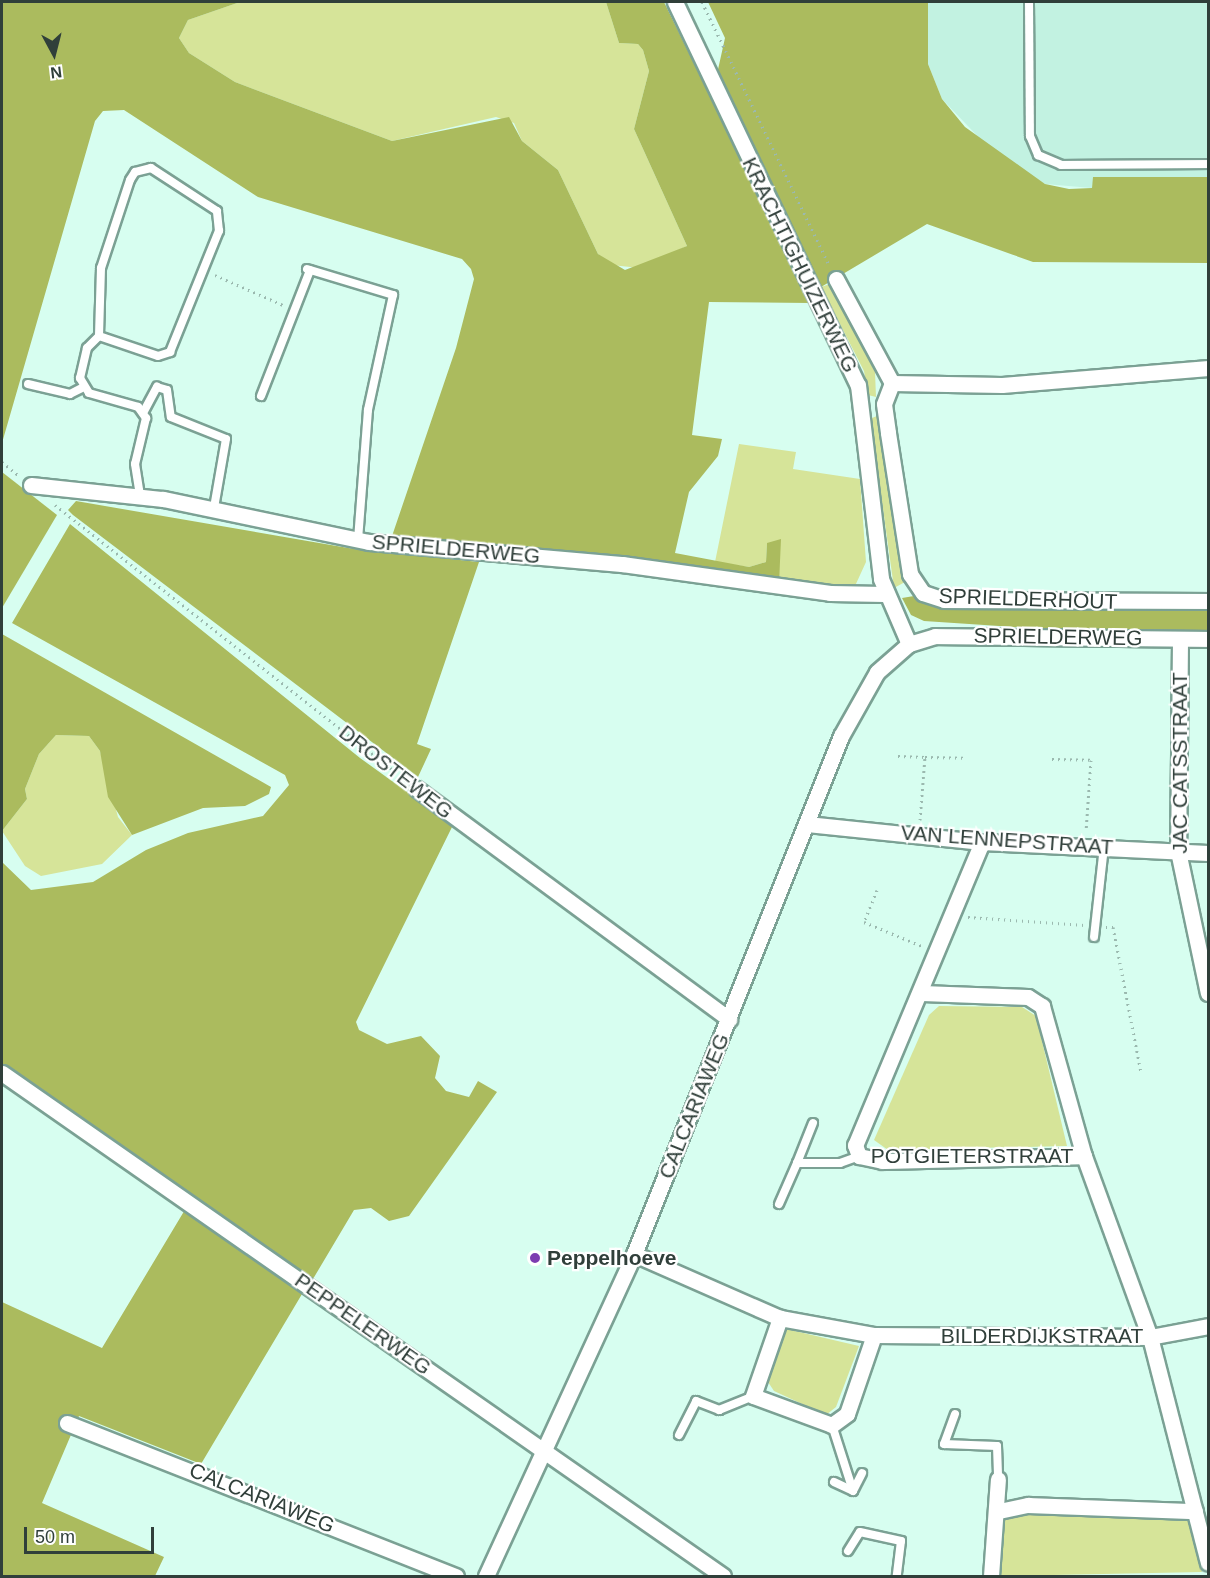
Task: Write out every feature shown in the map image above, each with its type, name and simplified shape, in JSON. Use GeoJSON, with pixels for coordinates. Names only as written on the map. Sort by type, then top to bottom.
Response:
{"type":"FeatureCollection","features":[{"type":"Feature","properties":{"kind":"street","name":"KRACHTIGHUIZERWEG"},"geometry":{"type":"LineString","coordinates":[[675,2],[850,365],[861,408],[884,594],[909,644]]}},
{"type":"Feature","properties":{"kind":"street"},"geometry":{"type":"LineString","coordinates":[[836,279],[892,383],[1013,385],[1209,368]]}},
{"type":"Feature","properties":{"kind":"street","name":"SPRIELDERHOUT"},"geometry":{"type":"LineString","coordinates":[[892,383],[884,404],[910,574],[923,593],[944,600],[1209,601]]}},
{"type":"Feature","properties":{"kind":"street"},"geometry":{"type":"LineString","coordinates":[[861,408],[884,404]]}},
{"type":"Feature","properties":{"kind":"street","name":"SPRIELDERWEG"},"geometry":{"type":"LineString","coordinates":[[31,485],[140,496],[214,508],[358,539],[622,564],[830,593],[884,594]]}},
{"type":"Feature","properties":{"kind":"street","name":"SPRIELDERWEG"},"geometry":{"type":"LineString","coordinates":[[909,644],[943,635],[1209,639]]}},
{"type":"Feature","properties":{"kind":"street","name":"JAC CATSSTRAAT"},"geometry":{"type":"LineString","coordinates":[[1180,639],[1178,851],[1209,993]]}},
{"type":"Feature","properties":{"kind":"street","name":"CALCARIAWEG"},"geometry":{"type":"LineString","coordinates":[[486,1576],[634,1254],[858,701],[876,672],[909,644]]}},
{"type":"Feature","properties":{"kind":"street","name":"DROSTEWEG"},"geometry":{"type":"LineString","coordinates":[[417,789],[729,1020]]}},
{"type":"Feature","properties":{"kind":"street","name":"VAN LENNEPSTRAAT"},"geometry":{"type":"LineString","coordinates":[[807,824],[982,842],[1085,845],[1209,853]]}},
{"type":"Feature","properties":{"kind":"street","name":"POTGIETERSTRAAT"},"geometry":{"type":"LineString","coordinates":[[982,842],[922,993],[855,1145],[859,1156],[882,1161],[1084,1156]]}},
{"type":"Feature","properties":{"kind":"street","name":"POTGIETERSTRAAT"},"geometry":{"type":"LineString","coordinates":[[922,993],[1028,997],[1042,1006],[1084,1156],[1150,1337],[1209,1563]]}},
{"type":"Feature","properties":{"kind":"street","name":"PEPPELERWEG"},"geometry":{"type":"LineString","coordinates":[[2,1072],[542,1452],[702,1571],[723,1576]]}},
{"type":"Feature","properties":{"kind":"street","name":"BILDERDIJKSTRAAT"},"geometry":{"type":"LineString","coordinates":[[634,1254],[780,1318],[874,1335],[1150,1337],[1209,1326]]}},
{"type":"Feature","properties":{"kind":"street"},"geometry":{"type":"LineString","coordinates":[[780,1318],[753,1396],[832,1425],[847,1414],[874,1335]]}},
{"type":"Feature","properties":{"kind":"street","name":"CALCARIAWEG"},"geometry":{"type":"LineString","coordinates":[[68,1423],[456,1576]]}},
{"type":"Feature","properties":{"kind":"street"},"geometry":{"type":"LineString","coordinates":[[991,1576],[999,1511],[998,1479]]}},
{"type":"Feature","properties":{"kind":"street"},"geometry":{"type":"LineString","coordinates":[[999,1511],[1029,1505],[1195,1511]]}},
{"type":"Feature","properties":{"kind":"lane"},"geometry":{"type":"LineString","coordinates":[[1029,2],[1030,136],[1038,155],[1061,165],[1209,164]]}},
{"type":"Feature","properties":{"kind":"lane"},"geometry":{"type":"LineString","coordinates":[[82,388],[87,348],[99,336],[101,268],[135,172],[160,171],[217,211],[219,231],[204,272],[170,352],[158,356],[99,336]]}},
{"type":"Feature","properties":{"kind":"lane"},"geometry":{"type":"LineString","coordinates":[[261,396],[283,329],[296,310],[309,269],[393,296],[368,410],[358,539]]}},
{"type":"Feature","properties":{"kind":"lane"},"geometry":{"type":"LineString","coordinates":[[28,384],[69,394],[82,388],[143,413]]}},
{"type":"Feature","properties":{"kind":"lane"},"geometry":{"type":"LineString","coordinates":[[140,496],[135,464],[146,425],[143,413],[157,387],[167,390],[171,417],[226,439],[214,508]]}},
{"type":"Feature","properties":{"kind":"lane"},"geometry":{"type":"LineString","coordinates":[[1094,937],[1105,846]]}},
{"type":"Feature","properties":{"kind":"lane"},"geometry":{"type":"LineString","coordinates":[[779,1204],[813,1123]]}},
{"type":"Feature","properties":{"kind":"lane"},"geometry":{"type":"LineString","coordinates":[[797,1163],[840,1163],[859,1156]]}},
{"type":"Feature","properties":{"kind":"lane"},"geometry":{"type":"LineString","coordinates":[[679,1435],[696,1401],[719,1410],[753,1396]]}},
{"type":"Feature","properties":{"kind":"lane"},"geometry":{"type":"LineString","coordinates":[[955,1414],[944,1444],[997,1446],[998,1479]]}},
{"type":"Feature","properties":{"kind":"lane"},"geometry":{"type":"LineString","coordinates":[[832,1425],[853,1491]]}},
{"type":"Feature","properties":{"kind":"lane"},"geometry":{"type":"LineString","coordinates":[[853,1491],[862,1473]]}},
{"type":"Feature","properties":{"kind":"lane"},"geometry":{"type":"LineString","coordinates":[[834,1482],[853,1491]]}},
{"type":"Feature","properties":{"kind":"lane"},"geometry":{"type":"LineString","coordinates":[[848,1551],[860,1532],[901,1541],[897,1576]]}},
{"type":"Feature","properties":{"kind":"path","name":"KRACHTIGHUIZERWEG"},"geometry":{"type":"LineString","coordinates":[[702,2],[836,279]]}},
{"type":"Feature","properties":{"kind":"path"},"geometry":{"type":"LineString","coordinates":[[204,272],[296,310]]}},
{"type":"Feature","properties":{"kind":"path","name":"DROSTEWEG"},"geometry":{"type":"LineString","coordinates":[[68,516],[417,789]]}},
{"type":"Feature","properties":{"kind":"path"},"geometry":{"type":"LineString","coordinates":[[898,756],[964,758]]}},
{"type":"Feature","properties":{"kind":"path"},"geometry":{"type":"LineString","coordinates":[[918,835],[925,757]]}},
{"type":"Feature","properties":{"kind":"path"},"geometry":{"type":"LineString","coordinates":[[1052,759],[1091,760],[1085,845]]}},
{"type":"Feature","properties":{"kind":"path"},"geometry":{"type":"LineString","coordinates":[[877,890],[864,922],[938,952]]}},
{"type":"Feature","properties":{"kind":"path"},"geometry":{"type":"LineString","coordinates":[[952,916],[1113,927],[1141,1073]]}},
{"type":"Feature","properties":{"kind":"shaded area"},"geometry":{"type":"Polygon","coordinates":[[[928,2],[1208,2],[1208,177],[1094,177],[1092,188],[1045,184],[989,148],[942,99],[928,64],[928,2]]]}},
{"type":"Feature","properties":{"kind":"green space"},"geometry":{"type":"Polygon","coordinates":[[[2,2],[240,2],[188,20],[179,38],[189,53],[235,82],[392,141],[509,117],[522,141],[558,170],[598,254],[625,270],[687,246],[634,129],[649,71],[643,50],[638,44],[619,43],[606,2],[664,2],[811,303],[709,302],[692,435],[722,439],[718,456],[689,492],[675,553],[749,567],[766,562],[767,543],[781,539],[779,584],[622,556],[391,539],[456,348],[474,279],[471,269],[462,259],[258,197],[124,110],[103,111],[95,121],[2,443],[2,2]]]}},
{"type":"Feature","properties":{"kind":"green space"},"geometry":{"type":"Polygon","coordinates":[[[240,2],[606,2],[619,43],[638,44],[643,50],[649,71],[634,129],[687,246],[640,268],[611,265],[598,254],[558,170],[522,141],[514,123],[496,117],[392,141],[235,82],[189,53],[179,38],[188,20],[240,2]]]}},
{"type":"Feature","properties":{"kind":"green space"},"geometry":{"type":"Polygon","coordinates":[[[708,2],[928,2],[928,64],[942,99],[965,127],[1045,184],[1069,189],[1092,188],[1093,177],[1208,177],[1208,263],[1033,262],[927,224],[821,287],[717,74],[725,38],[708,2]]]}},
{"type":"Feature","properties":{"kind":"green space"},"geometry":{"type":"Polygon","coordinates":[[[830,284],[875,372],[876,397],[868,395],[864,371],[821,287],[830,284]]]}},
{"type":"Feature","properties":{"kind":"green space"},"geometry":{"type":"Polygon","coordinates":[[[882,414],[905,582],[894,588],[872,430],[872,418],[882,414]]]}},
{"type":"Feature","properties":{"kind":"green space"},"geometry":{"type":"Polygon","coordinates":[[[739,444],[796,452],[793,469],[860,479],[866,562],[855,586],[779,584],[767,543],[766,562],[749,567],[715,562],[739,444]]]}},
{"type":"Feature","properties":{"kind":"green space"},"geometry":{"type":"Polygon","coordinates":[[[2,472],[57,515],[2,608],[2,472]]]}},
{"type":"Feature","properties":{"kind":"green space"},"geometry":{"type":"Polygon","coordinates":[[[76,501],[354,549],[479,562],[417,744],[431,749],[418,777],[73,515],[68,510],[76,501]]]}},
{"type":"Feature","properties":{"kind":"green space"},"geometry":{"type":"Polygon","coordinates":[[[70,524],[360,758],[453,825],[356,1022],[359,1030],[387,1044],[421,1036],[440,1056],[435,1078],[446,1091],[469,1097],[478,1081],[497,1092],[409,1216],[389,1221],[371,1208],[354,1210],[313,1279],[2,1064],[2,862],[31,890],[93,882],[146,850],[188,833],[263,816],[289,785],[285,775],[12,623],[70,524]]]}},
{"type":"Feature","properties":{"kind":"green space"},"geometry":{"type":"Polygon","coordinates":[[[914,596],[943,606],[1208,607],[1208,630],[1057,630],[924,621],[911,615],[902,598],[914,596]]]}},
{"type":"Feature","properties":{"kind":"green space"},"geometry":{"type":"Polygon","coordinates":[[[2,634],[271,787],[269,794],[245,806],[203,808],[132,835],[108,797],[100,751],[89,736],[56,735],[39,754],[25,789],[27,799],[2,831],[2,634]]]}},
{"type":"Feature","properties":{"kind":"green space"},"geometry":{"type":"Polygon","coordinates":[[[56,735],[89,736],[100,751],[118,817],[132,835],[102,864],[41,876],[25,866],[2,831],[27,799],[25,789],[39,754],[56,735]]]}},
{"type":"Feature","properties":{"kind":"green space"},"geometry":{"type":"Polygon","coordinates":[[[939,1006],[1022,1007],[1036,1016],[1067,1146],[888,1150],[874,1140],[929,1015],[939,1006]]]}},
{"type":"Feature","properties":{"kind":"green space"},"geometry":{"type":"Polygon","coordinates":[[[186,1208],[305,1289],[201,1464],[79,1416],[42,1503],[164,1557],[155,1576],[2,1576],[2,1302],[102,1348],[186,1208]]]}},
{"type":"Feature","properties":{"kind":"green space"},"geometry":{"type":"Polygon","coordinates":[[[782,1328],[859,1346],[836,1407],[826,1415],[774,1391],[768,1382],[782,1328]]]}},
{"type":"Feature","properties":{"kind":"green space"},"geometry":{"type":"Polygon","coordinates":[[[1029,1512],[1188,1519],[1202,1572],[999,1576],[1005,1518],[1029,1512]]]}},
{"type":"Feature","properties":{"kind":"place","name":"Peppelhoeve"},"geometry":{"type":"Point","coordinates":[535,1258]}}]}
